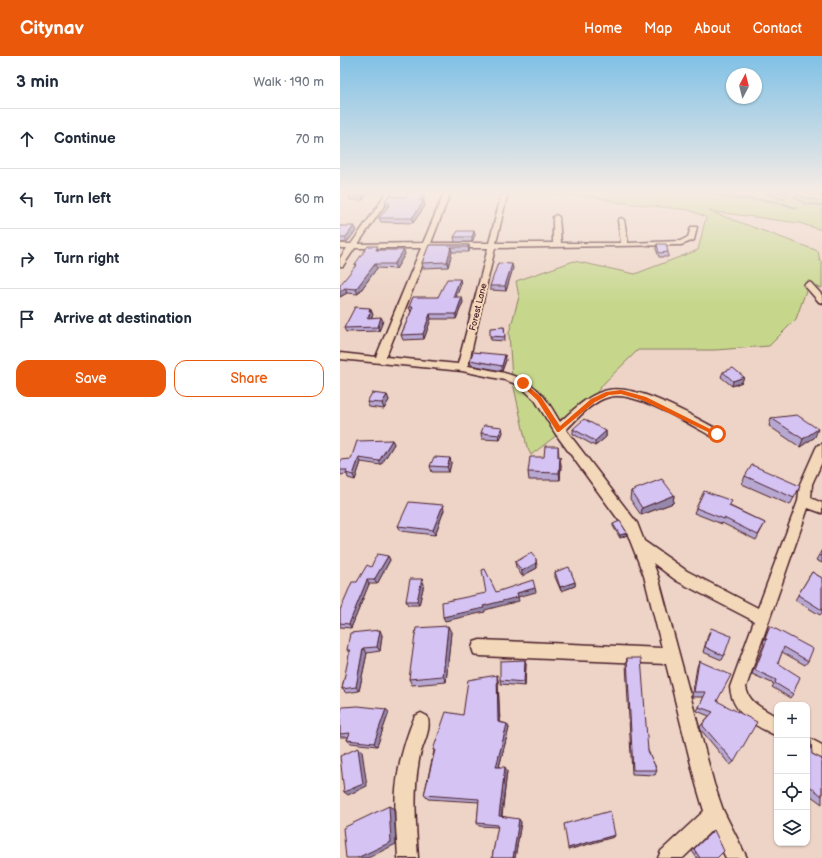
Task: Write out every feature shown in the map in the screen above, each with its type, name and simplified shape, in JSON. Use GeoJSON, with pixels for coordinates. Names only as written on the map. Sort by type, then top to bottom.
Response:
{"type":"FeatureCollection","features":[{"type":"Feature","properties":{"kind":"street"},"geometry":{"type":"LineString","coordinates":[[340,264],[365,228]]}},
{"type":"Feature","properties":{"kind":"street"},"geometry":{"type":"LineString","coordinates":[[380,358],[433,228]]}},
{"type":"Feature","properties":{"kind":"street","name":"Forest Lane"},"geometry":{"type":"LineString","coordinates":[[462,368],[497,228]]}},
{"type":"Feature","properties":{"kind":"street"},"geometry":{"type":"LineString","coordinates":[[556,228],[557,245]]}},
{"type":"Feature","properties":{"kind":"street"},"geometry":{"type":"LineString","coordinates":[[622,228],[625,245]]}},
{"type":"Feature","properties":{"kind":"street"},"geometry":{"type":"LineString","coordinates":[[340,246],[625,245],[681,243],[691,238],[694,229]]}},
{"type":"Feature","properties":{"kind":"street"},"geometry":{"type":"LineString","coordinates":[[808,284],[822,300]]}},
{"type":"Feature","properties":{"kind":"street"},"geometry":{"type":"LineString","coordinates":[[340,356],[380,358],[462,368],[507,377],[523,383],[539,398],[559,430],[632,527],[651,576],[715,814],[737,858]]}},
{"type":"Feature","properties":{"kind":"street"},"geometry":{"type":"LineString","coordinates":[[559,430],[593,401],[608,393],[621,392],[644,398],[717,434]]}},
{"type":"Feature","properties":{"kind":"street"},"geometry":{"type":"LineString","coordinates":[[774,725],[749,710],[739,698],[738,687],[764,618],[804,500],[806,484],[822,448]]}},
{"type":"Feature","properties":{"kind":"street"},"geometry":{"type":"LineString","coordinates":[[804,500],[822,508]]}},
{"type":"Feature","properties":{"kind":"street"},"geometry":{"type":"LineString","coordinates":[[640,546],[682,576],[764,618]]}},
{"type":"Feature","properties":{"kind":"street"},"geometry":{"type":"LineString","coordinates":[[480,648],[672,656]]}},
{"type":"Feature","properties":{"kind":"street"},"geometry":{"type":"LineString","coordinates":[[408,858],[405,791],[410,758],[421,722]]}},
{"type":"Feature","properties":{"kind":"street"},"geometry":{"type":"LineString","coordinates":[[810,748],[822,756]]}},
{"type":"Feature","properties":{"kind":"street"},"geometry":{"type":"LineString","coordinates":[[668,858],[715,814]]}},
{"type":"Feature","properties":{"kind":"green space"},"geometry":{"type":"Polygon","coordinates":[[[703,228],[756,228],[818,251],[820,261],[822,262],[822,288],[808,285],[796,319],[769,346],[715,350],[638,350],[605,382],[571,424],[531,455],[527,447],[512,378],[509,333],[519,297],[516,281],[574,261],[635,274],[698,250],[703,228]]]}},
{"type":"Feature","properties":{"kind":"building"},"geometry":{"type":"Polygon","coordinates":[[[340,228],[352,228],[345,238],[340,238],[340,228]]]}},
{"type":"Feature","properties":{"kind":"building"},"geometry":{"type":"Polygon","coordinates":[[[458,231],[474,231],[472,237],[454,237],[458,231]]]}},
{"type":"Feature","properties":{"kind":"building"},"geometry":{"type":"Polygon","coordinates":[[[657,244],[666,244],[668,252],[659,253],[657,244]]]}},
{"type":"Feature","properties":{"kind":"building"},"geometry":{"type":"Polygon","coordinates":[[[429,245],[469,245],[468,247],[451,247],[447,262],[422,263],[429,245]]]}},
{"type":"Feature","properties":{"kind":"building"},"geometry":{"type":"Polygon","coordinates":[[[368,246],[378,246],[376,250],[404,250],[394,264],[375,264],[356,289],[345,288],[340,291],[340,285],[357,264],[355,264],[368,246]]]}},
{"type":"Feature","properties":{"kind":"building"},"geometry":{"type":"Polygon","coordinates":[[[498,263],[512,264],[505,286],[490,286],[498,263]]]}},
{"type":"Feature","properties":{"kind":"building"},"geometry":{"type":"Polygon","coordinates":[[[447,279],[460,279],[453,297],[462,297],[456,314],[430,314],[423,334],[401,335],[413,307],[409,307],[413,297],[438,297],[447,279]]]}},
{"type":"Feature","properties":{"kind":"building"},"geometry":{"type":"Polygon","coordinates":[[[355,307],[370,308],[369,311],[372,311],[367,318],[381,317],[378,327],[344,328],[355,307]]]}},
{"type":"Feature","properties":{"kind":"building"},"geometry":{"type":"Polygon","coordinates":[[[504,327],[505,337],[490,336],[490,328],[504,327]]]}},
{"type":"Feature","properties":{"kind":"building"},"geometry":{"type":"Polygon","coordinates":[[[473,352],[505,355],[502,366],[470,360],[473,352]]]}},
{"type":"Feature","properties":{"kind":"building"},"geometry":{"type":"Polygon","coordinates":[[[733,368],[744,377],[733,381],[723,372],[733,368]]]}},
{"type":"Feature","properties":{"kind":"building"},"geometry":{"type":"Polygon","coordinates":[[[372,393],[387,395],[382,403],[367,402],[372,393]]]}},
{"type":"Feature","properties":{"kind":"building"},"geometry":{"type":"Polygon","coordinates":[[[797,415],[818,429],[803,439],[771,418],[797,415]]]}},
{"type":"Feature","properties":{"kind":"building"},"geometry":{"type":"Polygon","coordinates":[[[584,419],[606,431],[595,441],[573,429],[584,419]]]}},
{"type":"Feature","properties":{"kind":"building"},"geometry":{"type":"Polygon","coordinates":[[[484,425],[502,427],[499,435],[481,433],[484,425]]]}},
{"type":"Feature","properties":{"kind":"building"},"geometry":{"type":"Polygon","coordinates":[[[392,440],[379,461],[359,458],[353,475],[346,473],[347,470],[340,470],[341,460],[351,459],[357,441],[392,440]]]}},
{"type":"Feature","properties":{"kind":"building"},"geometry":{"type":"Polygon","coordinates":[[[545,446],[558,446],[558,457],[560,457],[559,473],[528,472],[530,457],[544,457],[545,446]]]}},
{"type":"Feature","properties":{"kind":"building"},"geometry":{"type":"Polygon","coordinates":[[[434,457],[450,458],[447,467],[430,466],[434,457]]]}},
{"type":"Feature","properties":{"kind":"building"},"geometry":{"type":"Polygon","coordinates":[[[752,465],[800,486],[794,498],[745,476],[752,465]]]}},
{"type":"Feature","properties":{"kind":"building"},"geometry":{"type":"Polygon","coordinates":[[[662,479],[674,495],[642,508],[631,491],[662,479]]]}},
{"type":"Feature","properties":{"kind":"building"},"geometry":{"type":"Polygon","coordinates":[[[704,491],[732,501],[729,506],[765,523],[758,535],[724,518],[696,508],[704,491]]]}},
{"type":"Feature","properties":{"kind":"building"},"geometry":{"type":"Polygon","coordinates":[[[409,502],[443,505],[433,530],[398,526],[409,502]]]}},
{"type":"Feature","properties":{"kind":"building"},"geometry":{"type":"Polygon","coordinates":[[[620,521],[627,533],[620,535],[613,524],[620,521]]]}},
{"type":"Feature","properties":{"kind":"building"},"geometry":{"type":"Polygon","coordinates":[[[531,553],[536,559],[536,563],[522,571],[515,562],[531,553]]]}},
{"type":"Feature","properties":{"kind":"building"},"geometry":{"type":"Polygon","coordinates":[[[377,554],[388,556],[374,580],[367,580],[349,624],[340,623],[340,610],[352,582],[357,582],[367,565],[371,567],[377,554]]]}},
{"type":"Feature","properties":{"kind":"building"},"geometry":{"type":"Polygon","coordinates":[[[569,567],[575,582],[560,587],[555,572],[569,567]]]}},
{"type":"Feature","properties":{"kind":"building"},"geometry":{"type":"Polygon","coordinates":[[[485,569],[496,592],[533,580],[535,588],[517,593],[518,597],[483,606],[484,608],[443,617],[442,602],[486,593],[482,570],[485,569]]]}},
{"type":"Feature","properties":{"kind":"building"},"geometry":{"type":"Polygon","coordinates":[[[812,572],[822,578],[822,610],[798,595],[812,572]]]}},
{"type":"Feature","properties":{"kind":"building"},"geometry":{"type":"Polygon","coordinates":[[[410,579],[422,579],[417,601],[406,601],[410,579]]]}},
{"type":"Feature","properties":{"kind":"building"},"geometry":{"type":"Polygon","coordinates":[[[448,626],[443,676],[409,679],[416,628],[448,626]]]}},
{"type":"Feature","properties":{"kind":"building"},"geometry":{"type":"Polygon","coordinates":[[[770,626],[813,649],[808,661],[784,647],[778,663],[800,677],[793,694],[775,683],[776,680],[755,670],[767,639],[765,639],[770,626]]]}},
{"type":"Feature","properties":{"kind":"building"},"geometry":{"type":"Polygon","coordinates":[[[711,628],[731,636],[724,656],[705,647],[711,628]]]}},
{"type":"Feature","properties":{"kind":"building"},"geometry":{"type":"Polygon","coordinates":[[[380,630],[377,647],[363,648],[356,687],[342,689],[350,650],[347,650],[350,633],[380,630]]]}},
{"type":"Feature","properties":{"kind":"building"},"geometry":{"type":"Polygon","coordinates":[[[627,658],[641,658],[648,751],[657,770],[633,770],[627,658]]]}},
{"type":"Feature","properties":{"kind":"building"},"geometry":{"type":"Polygon","coordinates":[[[525,660],[524,682],[500,680],[500,661],[525,660]]]}},
{"type":"Feature","properties":{"kind":"building"},"geometry":{"type":"Polygon","coordinates":[[[699,661],[731,675],[717,701],[757,722],[734,762],[703,726],[703,723],[713,712],[699,707],[706,692],[694,692],[699,661]]]}},
{"type":"Feature","properties":{"kind":"building"},"geometry":{"type":"Polygon","coordinates":[[[497,675],[498,722],[507,724],[496,767],[505,767],[499,816],[519,819],[513,858],[492,858],[498,825],[477,823],[479,799],[424,795],[435,750],[433,750],[446,712],[463,715],[468,680],[497,675]]]}},
{"type":"Feature","properties":{"kind":"building"},"geometry":{"type":"Polygon","coordinates":[[[358,706],[386,709],[374,743],[347,740],[350,733],[340,734],[340,716],[342,707],[358,706]]]}},
{"type":"Feature","properties":{"kind":"building"},"geometry":{"type":"Polygon","coordinates":[[[810,740],[812,754],[822,759],[822,796],[810,786],[810,740]]]}},
{"type":"Feature","properties":{"kind":"building"},"geometry":{"type":"Polygon","coordinates":[[[358,748],[363,784],[344,792],[340,756],[358,748]]]}},
{"type":"Feature","properties":{"kind":"building"},"geometry":{"type":"Polygon","coordinates":[[[389,806],[391,842],[357,858],[346,858],[343,828],[389,806]]]}},
{"type":"Feature","properties":{"kind":"building"},"geometry":{"type":"Polygon","coordinates":[[[610,811],[615,835],[568,848],[564,824],[610,811]]]}},
{"type":"Feature","properties":{"kind":"building"},"geometry":{"type":"Polygon","coordinates":[[[714,830],[724,851],[717,858],[700,858],[694,849],[714,830]]]}},
{"type":"Feature","properties":{"kind":"route"},"geometry":{"type":"LineString","coordinates":[[523,383],[539,398],[559,430],[593,401],[608,393],[621,392],[634,394],[644,398],[717,434]]}}]}
